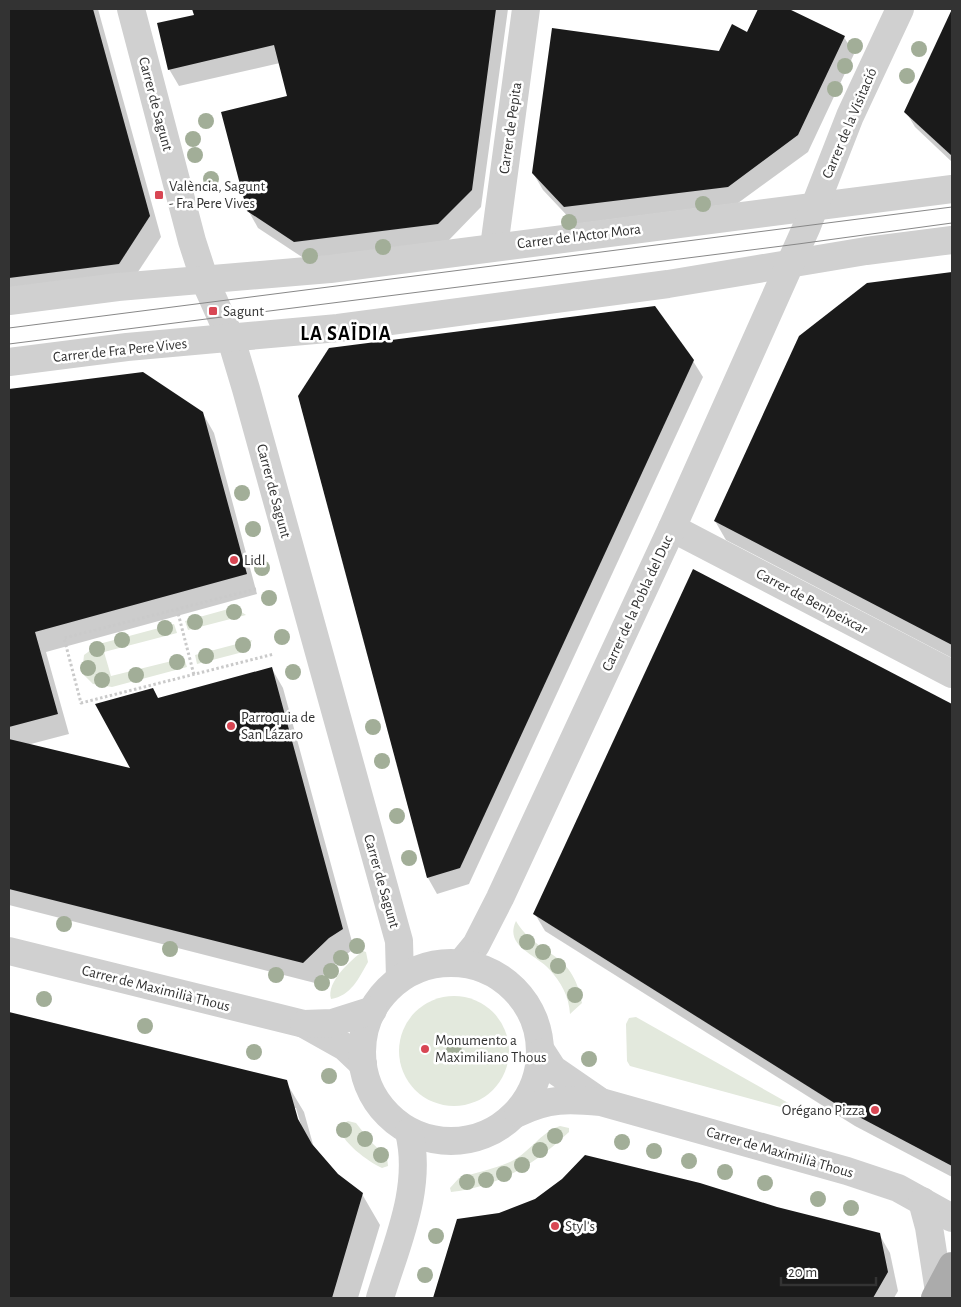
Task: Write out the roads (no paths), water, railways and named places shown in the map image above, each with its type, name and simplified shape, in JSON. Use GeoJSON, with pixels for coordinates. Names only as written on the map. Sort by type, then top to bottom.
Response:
{"type":"FeatureCollection","features":[{"type":"Feature","properties":{"kind":"main road"},"geometry":{"type":"LineString","coordinates":[[938,1296],[952,1266]]}},
{"type":"Feature","properties":{"kind":"street","name":"Carrer de Sagunt"},"geometry":{"type":"LineString","coordinates":[[131,9],[205,280],[231,339],[399,941],[400,978]]}},
{"type":"Feature","properties":{"kind":"street","name":"Carrer de Pepita"},"geometry":{"type":"LineString","coordinates":[[494,247],[526,9]]}},
{"type":"Feature","properties":{"kind":"street","name":"Carrer de la Visitació"},"geometry":{"type":"LineString","coordinates":[[801,238],[850,116],[900,9]]}},
{"type":"Feature","properties":{"kind":"street","name":"Carrer de l'Actor Mora"},"geometry":{"type":"LineString","coordinates":[[205,280],[330,269],[952,189]]}},
{"type":"Feature","properties":{"kind":"street","name":"Carrer de la Pobla del Duc"},"geometry":{"type":"LineString","coordinates":[[462,962],[476,945],[496,906],[672,528],[801,238]]}},
{"type":"Feature","properties":{"kind":"street"},"geometry":{"type":"LineString","coordinates":[[231,339],[338,328],[624,290],[866,251],[952,240]]}},
{"type":"Feature","properties":{"kind":"street"},"geometry":{"type":"LineString","coordinates":[[9,301],[118,287],[205,280]]}},
{"type":"Feature","properties":{"kind":"street","name":"Carrer de Fra Pere Vives"},"geometry":{"type":"LineString","coordinates":[[9,362],[127,347],[231,339]]}},
{"type":"Feature","properties":{"kind":"street","name":"Carrer de Benipeixcar"},"geometry":{"type":"LineString","coordinates":[[672,528],[952,674]]}},
{"type":"Feature","properties":{"kind":"street","name":"Carrer de Maximilià Thous"},"geometry":{"type":"LineString","coordinates":[[9,951],[304,1024],[345,1047],[363,1064]]}},
{"type":"Feature","properties":{"kind":"street"},"geometry":{"type":"LineString","coordinates":[[462,962],[477,965],[492,972],[521,997],[532,1014],[539,1034],[542,1052],[539,1072],[532,1093],[518,1113],[497,1130],[472,1140],[445,1142],[423,1138],[409,1132],[379,1106],[367,1084],[363,1064],[363,1036],[373,1010],[400,978],[421,966],[462,962]]}},
{"type":"Feature","properties":{"kind":"street","name":"Carrer de Maximilià Thous"},"geometry":{"type":"LineString","coordinates":[[304,1024],[332,1023],[373,1010]]}},
{"type":"Feature","properties":{"kind":"street","name":"Carrer de Maximilià Thous"},"geometry":{"type":"LineString","coordinates":[[542,1052],[552,1069],[602,1102]]}},
{"type":"Feature","properties":{"kind":"street","name":"Carrer de Maximilià Thous"},"geometry":{"type":"LineString","coordinates":[[518,1113],[537,1103],[566,1099],[602,1102],[847,1171],[898,1188],[952,1218]]}},
{"type":"Feature","properties":{"kind":"street"},"geometry":{"type":"LineString","coordinates":[[380,1298],[410,1199],[414,1173],[414,1152],[409,1132]]}},
{"type":"Feature","properties":{"kind":"street"},"geometry":{"type":"LineString","coordinates":[[922,1201],[929,1227],[938,1296]]}},
{"type":"Feature","properties":{"kind":"tram line"},"geometry":{"type":"LineString","coordinates":[[9,328],[952,207]]}},
{"type":"Feature","properties":{"kind":"tram line"},"geometry":{"type":"LineString","coordinates":[[9,344],[952,223]]}},
{"type":"Feature","properties":{"kind":"place","name":"València, Sagunt - Fra Pere Vives"},"geometry":{"type":"Point","coordinates":[159,195]}},
{"type":"Feature","properties":{"kind":"place","name":"Sagunt"},"geometry":{"type":"Point","coordinates":[213,311]}},
{"type":"Feature","properties":{"kind":"place","name":"Lidl"},"geometry":{"type":"Point","coordinates":[234,560]}},
{"type":"Feature","properties":{"kind":"place","name":"Parroquia de San Lázaro"},"geometry":{"type":"Point","coordinates":[231,726]}},
{"type":"Feature","properties":{"kind":"place","name":"Monumento a Maximiliano Thous"},"geometry":{"type":"Point","coordinates":[425,1049]}},
{"type":"Feature","properties":{"kind":"place","name":"Orégano Pizza"},"geometry":{"type":"Point","coordinates":[875,1110]}},
{"type":"Feature","properties":{"kind":"place","name":"Styl's"},"geometry":{"type":"Point","coordinates":[555,1226]}},
{"type":"Feature","properties":{"kind":"district","name":"LA SAÏDIA"},"geometry":{"type":"Point","coordinates":[346,333]}}]}
